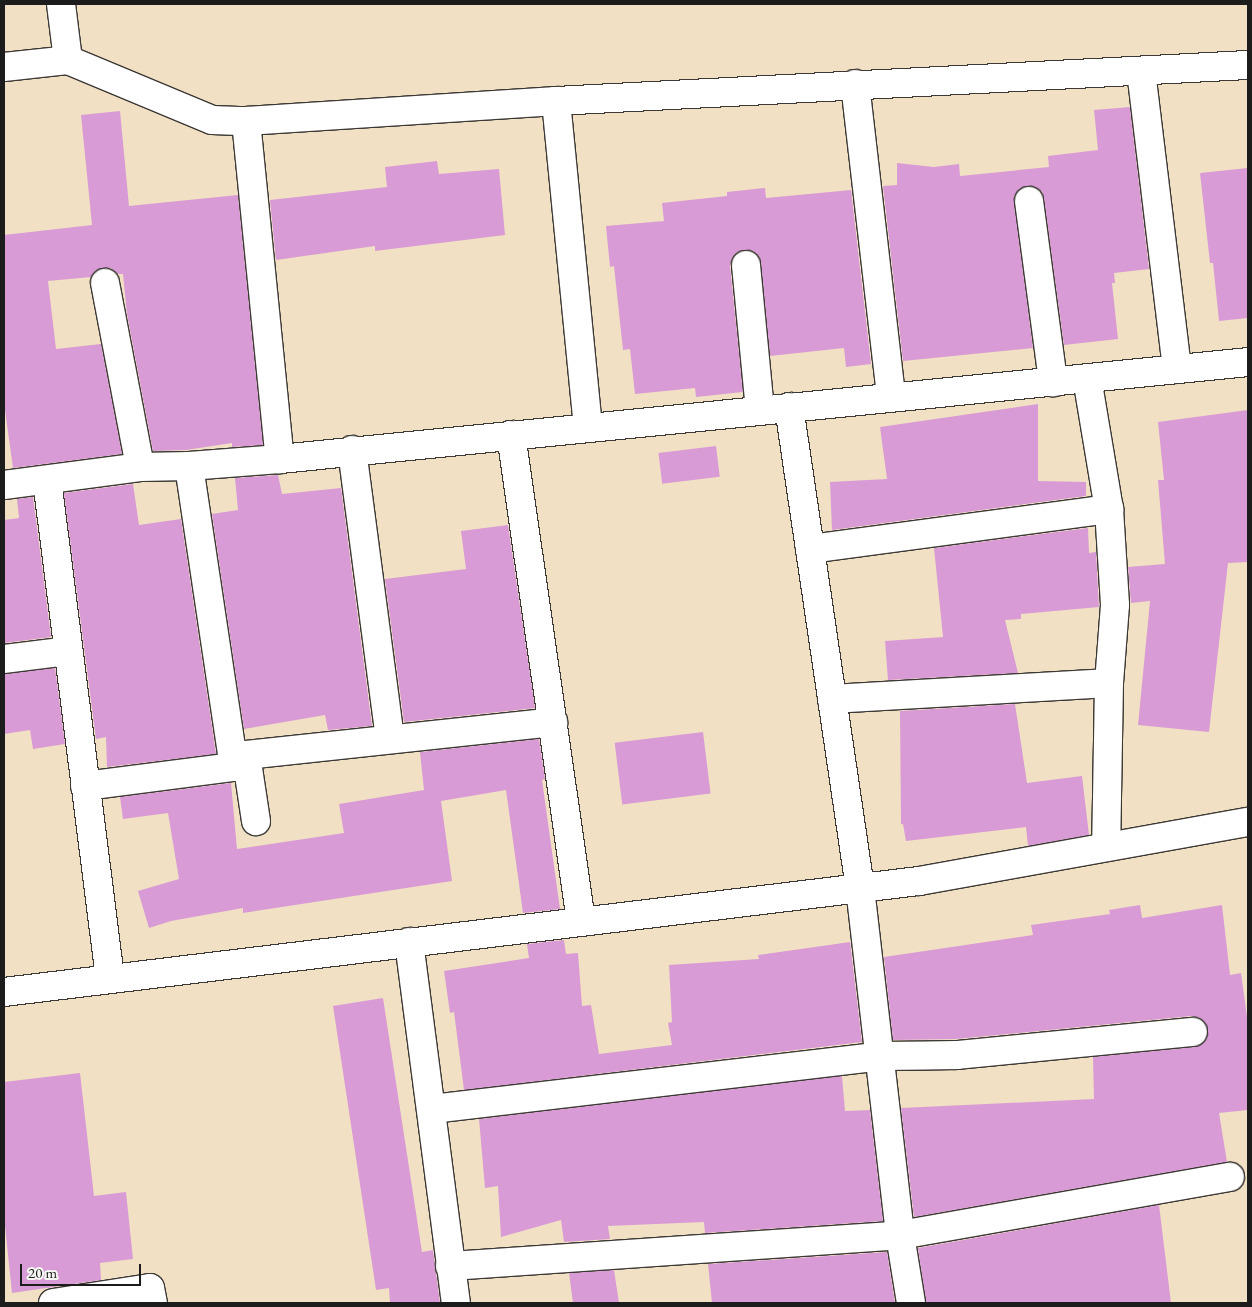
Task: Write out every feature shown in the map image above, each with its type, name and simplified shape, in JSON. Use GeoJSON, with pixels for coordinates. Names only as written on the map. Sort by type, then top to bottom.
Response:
{"type":"FeatureCollection","features":[{"type":"Feature","properties":{"kind":"street"},"geometry":{"type":"LineString","coordinates":[[62,4],[68,60]]}},
{"type":"Feature","properties":{"kind":"street"},"geometry":{"type":"LineString","coordinates":[[4,67],[68,60],[212,120],[246,121],[855,84],[1248,65]]}},
{"type":"Feature","properties":{"kind":"street"},"geometry":{"type":"LineString","coordinates":[[1140,71],[1177,369]]}},
{"type":"Feature","properties":{"kind":"street"},"geometry":{"type":"LineString","coordinates":[[855,84],[891,398]]}},
{"type":"Feature","properties":{"kind":"street"},"geometry":{"type":"LineString","coordinates":[[556,101],[588,427]]}},
{"type":"Feature","properties":{"kind":"street"},"geometry":{"type":"LineString","coordinates":[[246,121],[280,459]]}},
{"type":"Feature","properties":{"kind":"street"},"geometry":{"type":"LineString","coordinates":[[1029,201],[1053,382]]}},
{"type":"Feature","properties":{"kind":"street"},"geometry":{"type":"LineString","coordinates":[[746,265],[760,410]]}},
{"type":"Feature","properties":{"kind":"street"},"geometry":{"type":"LineString","coordinates":[[105,283],[140,467]]}},
{"type":"Feature","properties":{"kind":"street"},"geometry":{"type":"LineString","coordinates":[[4,485],[140,467],[188,466],[280,459],[352,450],[1248,362]]}},
{"type":"Feature","properties":{"kind":"street"},"geometry":{"type":"LineString","coordinates":[[1087,378],[1109,509],[1115,605],[1109,684],[1106,847]]}},
{"type":"Feature","properties":{"kind":"street"},"geometry":{"type":"LineString","coordinates":[[789,407],[860,888],[900,1235],[911,1303]]}},
{"type":"Feature","properties":{"kind":"street"},"geometry":{"type":"LineString","coordinates":[[511,435],[581,921]]}},
{"type":"Feature","properties":{"kind":"street"},"geometry":{"type":"LineString","coordinates":[[352,450],[390,739]]}},
{"type":"Feature","properties":{"kind":"street"},"geometry":{"type":"LineString","coordinates":[[188,466],[240,761],[256,821]]}},
{"type":"Feature","properties":{"kind":"street"},"geometry":{"type":"LineString","coordinates":[[47,480],[110,978]]}},
{"type":"Feature","properties":{"kind":"street"},"geometry":{"type":"LineString","coordinates":[[810,549],[1109,509]]}},
{"type":"Feature","properties":{"kind":"street"},"geometry":{"type":"LineString","coordinates":[[4,659],[68,651]]}},
{"type":"Feature","properties":{"kind":"street"},"geometry":{"type":"LineString","coordinates":[[832,699],[1109,684]]}},
{"type":"Feature","properties":{"kind":"street"},"geometry":{"type":"LineString","coordinates":[[86,786],[390,739],[553,722]]}},
{"type":"Feature","properties":{"kind":"street"},"geometry":{"type":"LineString","coordinates":[[4,992],[919,881],[1248,822]]}},
{"type":"Feature","properties":{"kind":"street"},"geometry":{"type":"LineString","coordinates":[[409,942],[456,1303]]}},
{"type":"Feature","properties":{"kind":"street"},"geometry":{"type":"LineString","coordinates":[[432,1109],[880,1056],[957,1055],[1193,1032]]}},
{"type":"Feature","properties":{"kind":"street"},"geometry":{"type":"LineString","coordinates":[[450,1266],[900,1235],[1230,1177]]}},
{"type":"Feature","properties":{"kind":"street"},"geometry":{"type":"LineString","coordinates":[[54,1303],[150,1288],[153,1303]]}},
{"type":"Feature","properties":{"kind":"building"},"geometry":{"type":"Polygon","coordinates":[[[1130,107],[1149,269],[1114,273],[1115,283],[1112,283],[1118,339],[1064,345],[1044,199],[1041,191],[1035,187],[1027,186],[1019,189],[1014,196],[1014,203],[1033,348],[903,361],[883,186],[897,185],[897,163],[934,167],[959,164],[960,176],[1049,167],[1048,156],[1098,150],[1094,110],[1130,107]]]}},
{"type":"Feature","properties":{"kind":"building"},"geometry":{"type":"Polygon","coordinates":[[[120,111],[129,206],[238,195],[263,445],[232,447],[232,443],[186,450],[153,451],[127,314],[123,274],[118,274],[111,268],[103,268],[95,271],[91,277],[48,281],[56,349],[101,344],[122,454],[13,468],[4,403],[4,235],[92,225],[81,115],[120,111]]]}},
{"type":"Feature","properties":{"kind":"building"},"geometry":{"type":"Polygon","coordinates":[[[437,161],[439,174],[499,169],[505,235],[375,251],[375,246],[276,260],[270,200],[387,187],[385,167],[437,161]]]}},
{"type":"Feature","properties":{"kind":"building"},"geometry":{"type":"Polygon","coordinates":[[[1248,168],[1248,318],[1219,321],[1213,263],[1210,263],[1200,173],[1248,168]]]}},
{"type":"Feature","properties":{"kind":"building"},"geometry":{"type":"Polygon","coordinates":[[[765,188],[766,198],[851,190],[871,364],[846,367],[844,348],[770,356],[761,263],[759,256],[753,251],[744,250],[737,252],[732,258],[730,266],[743,392],[696,397],[695,388],[635,394],[630,349],[623,350],[614,266],[610,267],[606,226],[664,221],[662,203],[727,196],[727,192],[765,188]]]}},
{"type":"Feature","properties":{"kind":"building"},"geometry":{"type":"Polygon","coordinates":[[[1038,404],[1038,481],[1086,482],[1086,496],[832,530],[830,482],[887,479],[880,427],[1038,404]]]}},
{"type":"Feature","properties":{"kind":"building"},"geometry":{"type":"Polygon","coordinates":[[[1248,410],[1248,562],[1228,563],[1209,732],[1138,725],[1150,601],[1131,603],[1128,567],[1165,564],[1158,480],[1164,480],[1158,422],[1248,410]]]}},
{"type":"Feature","properties":{"kind":"building"},"geometry":{"type":"Polygon","coordinates":[[[716,446],[720,477],[662,484],[658,453],[716,446]]]}},
{"type":"Feature","properties":{"kind":"building"},"geometry":{"type":"Polygon","coordinates":[[[278,475],[282,494],[341,488],[372,726],[328,730],[325,715],[244,729],[212,514],[238,510],[235,478],[278,475]]]}},
{"type":"Feature","properties":{"kind":"building"},"geometry":{"type":"Polygon","coordinates":[[[133,484],[139,525],[181,519],[216,754],[107,767],[106,737],[96,739],[64,493],[133,484]]]}},
{"type":"Feature","properties":{"kind":"building"},"geometry":{"type":"Polygon","coordinates":[[[33,497],[51,637],[4,643],[4,520],[19,518],[17,499],[33,497]]]}},
{"type":"Feature","properties":{"kind":"building"},"geometry":{"type":"Polygon","coordinates":[[[508,525],[535,708],[404,722],[385,579],[466,569],[461,531],[508,525]]]}},
{"type":"Feature","properties":{"kind":"building"},"geometry":{"type":"Polygon","coordinates":[[[1088,528],[1089,553],[1096,552],[1099,607],[1021,614],[1021,619],[1005,620],[1018,673],[888,680],[885,641],[943,637],[934,548],[1088,528]]]}},
{"type":"Feature","properties":{"kind":"building"},"geometry":{"type":"Polygon","coordinates":[[[55,668],[65,744],[33,749],[30,730],[4,734],[4,674],[55,668]]]}},
{"type":"Feature","properties":{"kind":"building"},"geometry":{"type":"Polygon","coordinates":[[[1015,704],[1027,783],[1082,776],[1089,835],[1028,846],[1026,827],[906,841],[903,824],[901,824],[900,711],[1015,704]]]}},
{"type":"Feature","properties":{"kind":"building"},"geometry":{"type":"Polygon","coordinates":[[[703,732],[711,794],[622,804],[615,743],[703,732]]]}},
{"type":"Feature","properties":{"kind":"building"},"geometry":{"type":"Polygon","coordinates":[[[539,739],[545,779],[542,780],[560,909],[523,913],[506,790],[441,801],[452,881],[243,913],[243,908],[171,921],[149,928],[138,891],[179,879],[168,813],[123,819],[120,797],[231,783],[237,849],[344,833],[339,804],[424,790],[420,752],[539,739]]]}},
{"type":"Feature","properties":{"kind":"building"},"geometry":{"type":"Polygon","coordinates":[[[1140,905],[1142,918],[1222,905],[1230,975],[1241,973],[1248,1024],[1248,1110],[1219,1113],[1227,1162],[914,1217],[901,1108],[1094,1099],[1093,1057],[1195,1047],[1207,1039],[1208,1030],[1200,1018],[1191,1016],[956,1039],[893,1040],[884,957],[1033,935],[1031,925],[1110,914],[1109,910],[1140,905]]]}},
{"type":"Feature","properties":{"kind":"building"},"geometry":{"type":"Polygon","coordinates":[[[564,940],[566,954],[578,953],[582,1006],[591,1005],[599,1054],[672,1045],[668,1023],[672,1022],[669,965],[759,959],[758,955],[850,942],[862,1042],[464,1090],[454,1012],[450,1013],[444,971],[529,958],[527,944],[564,940]]]}},
{"type":"Feature","properties":{"kind":"building"},"geometry":{"type":"Polygon","coordinates":[[[383,998],[422,1252],[433,1250],[440,1303],[390,1303],[389,1288],[376,1290],[333,1006],[383,998]]]}},
{"type":"Feature","properties":{"kind":"building"},"geometry":{"type":"Polygon","coordinates":[[[80,1073],[94,1196],[126,1192],[133,1259],[100,1263],[101,1280],[12,1293],[4,1216],[4,1082],[80,1073]]]}},
{"type":"Feature","properties":{"kind":"building"},"geometry":{"type":"Polygon","coordinates":[[[842,1076],[845,1111],[870,1110],[883,1221],[705,1233],[704,1222],[608,1226],[610,1239],[564,1242],[561,1220],[501,1237],[498,1186],[485,1188],[479,1119],[842,1076]]]}},
{"type":"Feature","properties":{"kind":"building"},"geometry":{"type":"Polygon","coordinates":[[[1159,1205],[1171,1303],[926,1303],[918,1248],[1159,1205]]]}},
{"type":"Feature","properties":{"kind":"building"},"geometry":{"type":"Polygon","coordinates":[[[887,1252],[895,1303],[712,1303],[708,1264],[887,1252]]]}},
{"type":"Feature","properties":{"kind":"building"},"geometry":{"type":"Polygon","coordinates":[[[614,1270],[619,1303],[573,1303],[569,1273],[614,1270]]]}}]}
